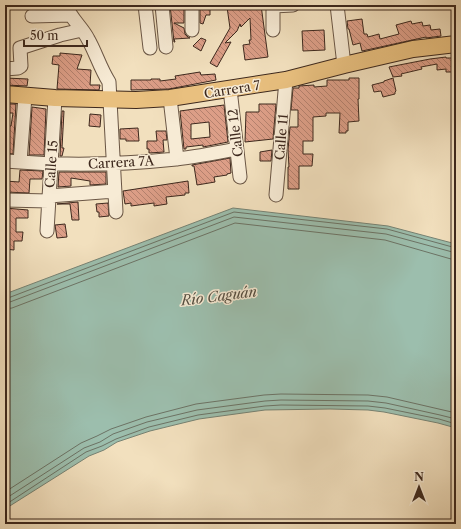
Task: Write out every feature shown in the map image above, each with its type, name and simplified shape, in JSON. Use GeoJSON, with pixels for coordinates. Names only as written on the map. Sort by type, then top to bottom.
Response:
{"type":"FeatureCollection","features":[{"type":"Feature","properties":{"kind":"main road","name":"Carrera 7"},"geometry":{"type":"LineString","coordinates":[[5,94],[110,100],[170,98],[286,80],[413,49],[456,44]]}},
{"type":"Feature","properties":{"kind":"street"},"geometry":{"type":"LineString","coordinates":[[145,5],[150,48]]}},
{"type":"Feature","properties":{"kind":"street"},"geometry":{"type":"LineString","coordinates":[[162,5],[166,47]]}},
{"type":"Feature","properties":{"kind":"street"},"geometry":{"type":"LineString","coordinates":[[192,5],[192,30]]}},
{"type":"Feature","properties":{"kind":"street"},"geometry":{"type":"LineString","coordinates":[[273,30],[273,6],[293,5]]}},
{"type":"Feature","properties":{"kind":"street"},"geometry":{"type":"LineString","coordinates":[[337,5],[344,65]]}},
{"type":"Feature","properties":{"kind":"street"},"geometry":{"type":"LineString","coordinates":[[32,16],[70,8],[82,30],[89,39],[102,73],[109,82],[116,212]]}},
{"type":"Feature","properties":{"kind":"street"},"geometry":{"type":"LineString","coordinates":[[5,70],[18,68],[20,66],[20,48],[60,34],[82,30]]}},
{"type":"Feature","properties":{"kind":"street","name":"Calle 11"},"geometry":{"type":"LineString","coordinates":[[276,195],[286,80]]}},
{"type":"Feature","properties":{"kind":"street","name":"Calle 12"},"geometry":{"type":"LineString","coordinates":[[230,89],[240,177]]}},
{"type":"Feature","properties":{"kind":"street"},"geometry":{"type":"LineString","coordinates":[[20,162],[25,96]]}},
{"type":"Feature","properties":{"kind":"street","name":"Calle 15"},"geometry":{"type":"LineString","coordinates":[[47,231],[55,98]]}},
{"type":"Feature","properties":{"kind":"street"},"geometry":{"type":"LineString","coordinates":[[170,98],[177,159]]}},
{"type":"Feature","properties":{"kind":"street","name":"Carrera 7A"},"geometry":{"type":"LineString","coordinates":[[5,161],[51,164],[114,164],[177,159],[236,150]]}},
{"type":"Feature","properties":{"kind":"street"},"geometry":{"type":"LineString","coordinates":[[5,200],[49,198],[115,191]]}},
{"type":"Feature","properties":{"kind":"water","name":"Río Caguán"},"geometry":{"type":"Polygon","coordinates":[[[233,208],[388,226],[456,244],[456,428],[438,423],[368,410],[265,410],[199,419],[150,431],[117,442],[104,450],[89,456],[5,509],[5,294],[233,208]]]}},
{"type":"Feature","properties":{"kind":"building"},"geometry":{"type":"Polygon","coordinates":[[[170,5],[184,5],[184,23],[174,23],[184,28],[185,34],[190,38],[174,39],[174,42],[170,5]]]}},
{"type":"Feature","properties":{"kind":"building"},"geometry":{"type":"Polygon","coordinates":[[[200,5],[210,5],[210,15],[206,15],[203,24],[200,23],[200,5]]]}},
{"type":"Feature","properties":{"kind":"building"},"geometry":{"type":"Polygon","coordinates":[[[231,5],[261,5],[268,57],[245,60],[243,45],[250,44],[250,18],[241,27],[240,24],[237,31],[225,43],[231,42],[217,67],[210,63],[230,28],[227,7],[231,7],[231,5]]]}},
{"type":"Feature","properties":{"kind":"building"},"geometry":{"type":"Polygon","coordinates":[[[362,19],[364,34],[367,34],[368,37],[379,34],[380,39],[399,34],[396,25],[411,21],[412,24],[422,22],[423,26],[430,25],[431,30],[440,29],[441,36],[426,37],[362,51],[360,43],[353,45],[347,21],[362,19]]]}},
{"type":"Feature","properties":{"kind":"building"},"geometry":{"type":"Polygon","coordinates":[[[324,30],[325,50],[303,51],[302,31],[324,30]]]}},
{"type":"Feature","properties":{"kind":"building"},"geometry":{"type":"Polygon","coordinates":[[[201,38],[206,40],[201,51],[193,46],[201,38]]]}},
{"type":"Feature","properties":{"kind":"building"},"geometry":{"type":"Polygon","coordinates":[[[60,53],[82,55],[77,69],[91,70],[90,85],[100,85],[99,90],[57,89],[59,65],[52,64],[53,56],[60,56],[60,53]]]}},
{"type":"Feature","properties":{"kind":"building"},"geometry":{"type":"Polygon","coordinates":[[[446,57],[456,58],[456,72],[446,72],[446,69],[437,70],[437,64],[421,67],[422,69],[401,74],[402,76],[393,77],[389,67],[430,59],[446,57]]]}},
{"type":"Feature","properties":{"kind":"building"},"geometry":{"type":"Polygon","coordinates":[[[200,72],[201,75],[215,74],[216,80],[169,89],[131,90],[131,80],[160,79],[160,81],[176,79],[175,76],[200,72]]]}},
{"type":"Feature","properties":{"kind":"building"},"geometry":{"type":"Polygon","coordinates":[[[5,78],[28,79],[27,86],[5,85],[5,78]]]}},
{"type":"Feature","properties":{"kind":"building"},"geometry":{"type":"Polygon","coordinates":[[[349,78],[359,78],[359,121],[348,122],[348,131],[346,131],[346,133],[339,133],[340,113],[326,113],[326,116],[313,117],[313,141],[303,141],[303,154],[313,154],[312,166],[299,166],[299,189],[288,189],[288,150],[290,127],[298,127],[298,110],[291,110],[293,88],[314,85],[314,87],[327,86],[327,80],[349,80],[349,78]]]}},
{"type":"Feature","properties":{"kind":"building"},"geometry":{"type":"Polygon","coordinates":[[[393,78],[396,91],[395,94],[383,97],[381,91],[374,92],[372,85],[393,78]]]}},
{"type":"Feature","properties":{"kind":"building"},"geometry":{"type":"Polygon","coordinates":[[[5,104],[16,104],[13,154],[6,153],[6,137],[9,137],[9,126],[11,126],[13,113],[5,113],[5,104]]]}},
{"type":"Feature","properties":{"kind":"building"},"geometry":{"type":"Polygon","coordinates":[[[259,104],[276,104],[273,139],[245,142],[246,112],[259,112],[259,104]]]}},
{"type":"Feature","properties":{"kind":"building"},"geometry":{"type":"Polygon","coordinates":[[[224,105],[228,142],[203,147],[203,145],[186,147],[186,149],[184,149],[180,111],[224,105]],[[209,122],[191,124],[191,139],[210,137],[209,122]]]}},
{"type":"Feature","properties":{"kind":"building"},"geometry":{"type":"Polygon","coordinates":[[[32,107],[46,109],[44,155],[29,155],[32,107]]]}},
{"type":"Feature","properties":{"kind":"building"},"geometry":{"type":"Polygon","coordinates":[[[62,111],[64,111],[62,148],[64,148],[62,156],[60,156],[62,111]]]}},
{"type":"Feature","properties":{"kind":"building"},"geometry":{"type":"Polygon","coordinates":[[[90,114],[101,115],[100,127],[89,126],[90,114]]]}},
{"type":"Feature","properties":{"kind":"building"},"geometry":{"type":"Polygon","coordinates":[[[138,128],[139,141],[126,141],[126,139],[120,139],[120,129],[138,128]]]}},
{"type":"Feature","properties":{"kind":"building"},"geometry":{"type":"Polygon","coordinates":[[[156,131],[166,131],[167,140],[163,140],[164,152],[149,153],[149,149],[147,149],[147,141],[157,141],[156,131]]]}},
{"type":"Feature","properties":{"kind":"building"},"geometry":{"type":"Polygon","coordinates":[[[272,150],[271,161],[260,161],[260,152],[272,150]]]}},
{"type":"Feature","properties":{"kind":"building"},"geometry":{"type":"Polygon","coordinates":[[[230,158],[231,173],[214,177],[215,182],[197,185],[194,166],[192,165],[230,158]]]}},
{"type":"Feature","properties":{"kind":"building"},"geometry":{"type":"Polygon","coordinates":[[[20,170],[43,171],[42,179],[30,179],[29,193],[5,192],[5,181],[19,182],[20,170]]]}},
{"type":"Feature","properties":{"kind":"building"},"geometry":{"type":"Polygon","coordinates":[[[59,172],[106,172],[106,184],[90,185],[90,181],[71,178],[71,186],[58,187],[59,172]]]}},
{"type":"Feature","properties":{"kind":"building"},"geometry":{"type":"Polygon","coordinates":[[[188,181],[189,193],[185,193],[185,195],[166,197],[167,204],[154,206],[154,203],[131,206],[131,203],[125,204],[123,191],[188,181]]]}},
{"type":"Feature","properties":{"kind":"building"},"geometry":{"type":"Polygon","coordinates":[[[78,202],[79,220],[72,220],[70,204],[57,204],[78,202]]]}},
{"type":"Feature","properties":{"kind":"building"},"geometry":{"type":"Polygon","coordinates":[[[108,203],[109,216],[99,217],[96,204],[108,203]]]}},
{"type":"Feature","properties":{"kind":"building"},"geometry":{"type":"Polygon","coordinates":[[[5,208],[28,210],[28,218],[16,218],[16,232],[23,232],[22,241],[14,241],[14,250],[5,249],[5,208]]]}},
{"type":"Feature","properties":{"kind":"building"},"geometry":{"type":"Polygon","coordinates":[[[65,224],[67,237],[57,238],[55,225],[65,224]]]}}]}
